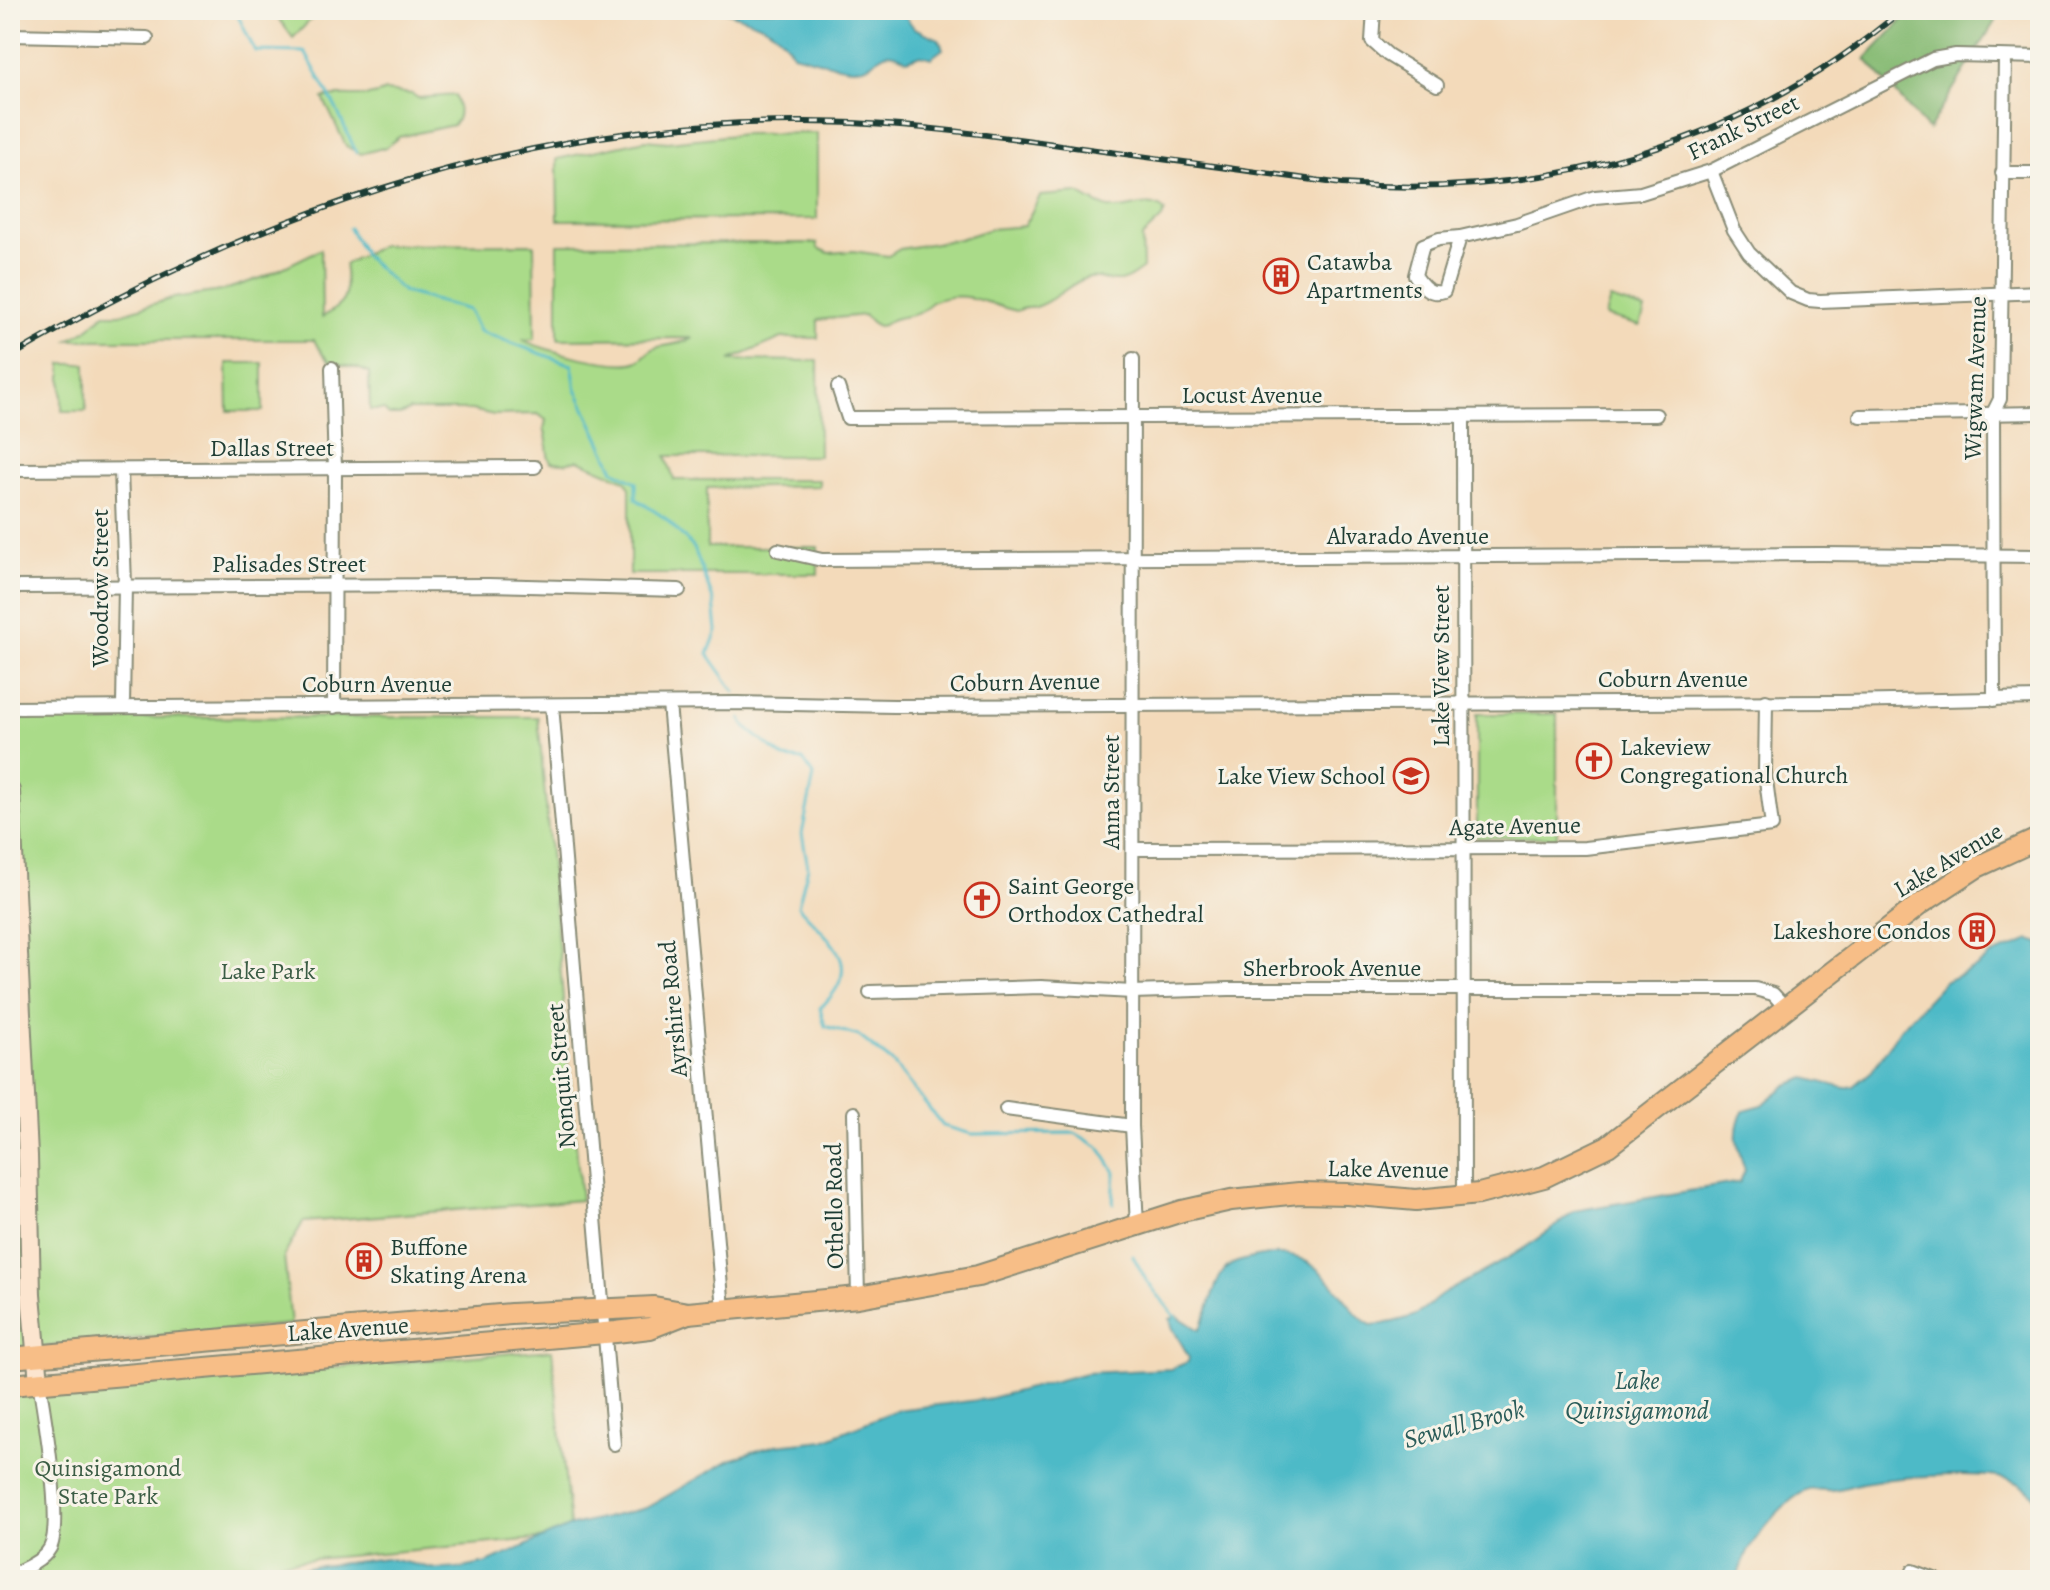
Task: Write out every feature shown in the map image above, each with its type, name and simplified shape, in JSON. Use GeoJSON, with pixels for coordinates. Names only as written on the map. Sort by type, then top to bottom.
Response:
{"type":"FeatureCollection","features":[{"type":"Feature","properties":{"kind":"main road"},"geometry":{"type":"LineString","coordinates":[[10,791],[39,1382]]}},
{"type":"Feature","properties":{"kind":"main road","name":"Lake Avenue"},"geometry":{"type":"LineString","coordinates":[[10,1385],[199,1366],[489,1345],[650,1328],[688,1313],[858,1297],[978,1276],[1196,1207],[1265,1195],[1347,1194],[1416,1200],[1464,1197],[1544,1177],[1592,1155],[1623,1136],[1933,895],[1993,859],[2040,838]]}},
{"type":"Feature","properties":{"kind":"main road","name":"Lake Avenue"},"geometry":{"type":"LineString","coordinates":[[10,1358],[498,1315],[654,1307],[688,1313]]}},
{"type":"Feature","properties":{"kind":"street"},"geometry":{"type":"LineString","coordinates":[[1374,10],[1372,41],[1388,55],[1437,85]]}},
{"type":"Feature","properties":{"kind":"street"},"geometry":{"type":"LineString","coordinates":[[10,35],[147,38]]}},
{"type":"Feature","properties":{"kind":"street","name":"Frank Street"},"geometry":{"type":"LineString","coordinates":[[1460,237],[1444,291],[1430,291],[1421,285],[1415,275],[1423,245],[1439,239],[1517,224],[1595,197],[1641,193],[1711,171],[1922,63],[1956,55],[2040,57]]}},
{"type":"Feature","properties":{"kind":"street","name":"Wigwam Avenue"},"geometry":{"type":"LineString","coordinates":[[1994,700],[1993,413],[2000,399],[2005,57]]}},
{"type":"Feature","properties":{"kind":"street"},"geometry":{"type":"LineString","coordinates":[[1711,171],[1733,229],[1744,246],[1785,287],[1802,298],[1820,301],[2040,292]]}},
{"type":"Feature","properties":{"kind":"street"},"geometry":{"type":"LineString","coordinates":[[2002,173],[2040,173]]}},
{"type":"Feature","properties":{"kind":"street","name":"Anna Street"},"geometry":{"type":"LineString","coordinates":[[1133,359],[1132,1126],[1137,1226]]}},
{"type":"Feature","properties":{"kind":"street"},"geometry":{"type":"LineString","coordinates":[[332,368],[334,707]]}},
{"type":"Feature","properties":{"kind":"street","name":"Locust Avenue"},"geometry":{"type":"LineString","coordinates":[[838,387],[848,418],[1656,415]]}},
{"type":"Feature","properties":{"kind":"street"},"geometry":{"type":"LineString","coordinates":[[1860,416],[2040,413]]}},
{"type":"Feature","properties":{"kind":"street","name":"Lake View Street"},"geometry":{"type":"LineString","coordinates":[[1463,416],[1463,991]]}},
{"type":"Feature","properties":{"kind":"street","name":"Dallas Street"},"geometry":{"type":"LineString","coordinates":[[10,470],[535,467]]}},
{"type":"Feature","properties":{"kind":"street","name":"Woodrow Street"},"geometry":{"type":"LineString","coordinates":[[121,470],[125,585],[123,706]]}},
{"type":"Feature","properties":{"kind":"street","name":"Alvarado Avenue"},"geometry":{"type":"LineString","coordinates":[[778,550],[822,560],[1821,554],[2040,556]]}},
{"type":"Feature","properties":{"kind":"street","name":"Palisades Street"},"geometry":{"type":"LineString","coordinates":[[10,587],[125,585],[679,590]]}},
{"type":"Feature","properties":{"kind":"street","name":"Coburn Avenue"},"geometry":{"type":"LineString","coordinates":[[10,708],[2040,698]]}},
{"type":"Feature","properties":{"kind":"street","name":"Agate Avenue"},"geometry":{"type":"LineString","coordinates":[[1133,849],[1585,848],[1772,826],[1765,772],[1766,701]]}},
{"type":"Feature","properties":{"kind":"street","name":"Ayrshire Road"},"geometry":{"type":"LineString","coordinates":[[669,704],[723,1309]]}},
{"type":"Feature","properties":{"kind":"street","name":"Nonquit Street"},"geometry":{"type":"LineString","coordinates":[[552,705],[614,1444]]}},
{"type":"Feature","properties":{"kind":"street","name":"Sherbrook Avenue"},"geometry":{"type":"LineString","coordinates":[[870,992],[1041,987],[1132,992],[1229,989],[1755,989],[1773,994],[1786,1008]]}},
{"type":"Feature","properties":{"kind":"street"},"geometry":{"type":"LineString","coordinates":[[1463,991],[1464,1197]]}},
{"type":"Feature","properties":{"kind":"street"},"geometry":{"type":"LineString","coordinates":[[1006,1109],[1132,1126]]}},
{"type":"Feature","properties":{"kind":"street","name":"Othello Road"},"geometry":{"type":"LineString","coordinates":[[854,1113],[858,1297]]}},
{"type":"Feature","properties":{"kind":"street"},"geometry":{"type":"LineString","coordinates":[[10,1575],[37,1561],[49,1551],[54,1540],[45,1416],[39,1382]]}},
{"type":"Feature","properties":{"kind":"street"},"geometry":{"type":"LineString","coordinates":[[1913,1571],[1937,1580]]}},
{"type":"Feature","properties":{"kind":"green space"},"geometry":{"type":"Polygon","coordinates":[[[272,10],[320,10],[293,38],[272,10]]]}},
{"type":"Feature","properties":{"kind":"green space"},"geometry":{"type":"Polygon","coordinates":[[[1912,10],[2002,10],[1928,130],[1866,59],[1912,10]]]}},
{"type":"Feature","properties":{"kind":"green space"},"geometry":{"type":"Polygon","coordinates":[[[385,91],[412,94],[418,98],[455,95],[458,118],[453,125],[399,137],[386,147],[361,154],[346,146],[323,98],[385,91]]]}},
{"type":"Feature","properties":{"kind":"green space"},"geometry":{"type":"Polygon","coordinates":[[[817,133],[817,219],[558,220],[557,159],[645,140],[668,142],[744,134],[817,133]]]}},
{"type":"Feature","properties":{"kind":"green space"},"geometry":{"type":"Polygon","coordinates":[[[1078,193],[1109,208],[1147,204],[1165,211],[1142,237],[1143,268],[1119,281],[1084,279],[1042,305],[1017,311],[975,299],[955,297],[931,302],[918,313],[881,326],[864,315],[818,320],[818,338],[782,338],[730,360],[818,361],[819,456],[666,456],[674,480],[819,480],[819,486],[707,488],[707,547],[818,547],[818,574],[630,574],[630,488],[625,480],[578,460],[551,462],[544,429],[546,420],[538,414],[410,410],[400,415],[389,415],[384,410],[370,410],[369,373],[327,359],[314,340],[69,340],[88,329],[104,314],[120,314],[173,298],[221,291],[264,277],[321,249],[322,317],[338,306],[345,296],[345,264],[382,245],[534,244],[535,339],[524,340],[581,358],[629,363],[638,361],[655,348],[693,338],[558,339],[558,244],[817,243],[818,248],[829,253],[853,251],[888,256],[900,249],[959,239],[990,229],[1024,226],[1040,196],[1078,193]]]}},
{"type":"Feature","properties":{"kind":"green space"},"geometry":{"type":"Polygon","coordinates":[[[1610,299],[1645,310],[1640,326],[1605,316],[1610,299]]]}},
{"type":"Feature","properties":{"kind":"green space"},"geometry":{"type":"Polygon","coordinates":[[[227,363],[263,363],[263,411],[228,411],[227,363]]]}},
{"type":"Feature","properties":{"kind":"green space"},"geometry":{"type":"Polygon","coordinates":[[[62,364],[86,364],[86,411],[62,411],[62,364]]]}},
{"type":"Feature","properties":{"kind":"green space"},"geometry":{"type":"Polygon","coordinates":[[[1477,714],[1557,714],[1557,837],[1477,838],[1477,714]]]}},
{"type":"Feature","properties":{"kind":"green space","name":"Lake Park"},"geometry":{"type":"Polygon","coordinates":[[[538,717],[581,1200],[303,1222],[284,1256],[291,1324],[10,1350],[10,718],[538,717]]]}},
{"type":"Feature","properties":{"kind":"green space","name":"Quinsigamond State Park"},"geometry":{"type":"Polygon","coordinates":[[[552,1350],[571,1536],[76,1580],[10,1580],[10,1393],[552,1350]]]}},
{"type":"Feature","properties":{"kind":"water"},"geometry":{"type":"Polygon","coordinates":[[[721,10],[892,10],[906,17],[914,28],[939,39],[943,49],[931,58],[921,55],[907,60],[890,53],[864,67],[842,67],[793,54],[771,30],[721,10]]]}},
{"type":"Feature","properties":{"kind":"water","name":"Lake Quinsigamond"},"geometry":{"type":"Polygon","coordinates":[[[2030,940],[2040,943],[2040,1501],[2016,1482],[1966,1475],[1922,1476],[1833,1490],[1808,1490],[1787,1504],[1764,1528],[1746,1556],[1739,1580],[1544,1580],[1518,1575],[1501,1580],[209,1580],[385,1558],[436,1569],[487,1563],[568,1527],[646,1508],[728,1461],[749,1453],[776,1445],[824,1440],[896,1410],[987,1399],[1086,1373],[1171,1369],[1188,1362],[1189,1357],[1170,1319],[1177,1316],[1199,1330],[1223,1272],[1242,1260],[1273,1255],[1299,1258],[1320,1271],[1358,1316],[1371,1325],[1408,1318],[1443,1294],[1527,1246],[1574,1211],[1740,1182],[1745,1170],[1737,1133],[1744,1110],[1762,1105],[1787,1085],[1806,1078],[1844,1088],[1854,1086],[1872,1071],[1900,1029],[1944,982],[1977,967],[1990,956],[2030,940]]]}},
{"type":"Feature","properties":{"kind":"waterway"},"geometry":{"type":"LineString","coordinates":[[229,10],[238,16],[255,51],[305,52],[356,152]]}},
{"type":"Feature","properties":{"kind":"waterway"},"geometry":{"type":"LineString","coordinates":[[349,228],[365,256],[404,292],[469,310],[479,331],[572,365],[576,389],[614,470],[636,482],[636,499],[665,518],[694,548],[714,602],[717,631],[708,654],[735,692]]}},
{"type":"Feature","properties":{"kind":"waterway"},"geometry":{"type":"LineString","coordinates":[[741,718],[745,727],[784,758],[803,760],[814,776],[802,834],[808,867],[798,906],[832,943],[842,966],[841,979],[834,993],[820,1008],[825,1026],[859,1036],[893,1063],[943,1126],[972,1134],[1075,1133],[1099,1147],[1115,1172],[1113,1204]]}},
{"type":"Feature","properties":{"kind":"waterway"},"geometry":{"type":"LineString","coordinates":[[1133,1256],[1146,1280],[1177,1319]]}},
{"type":"Feature","properties":{"kind":"railway"},"geometry":{"type":"LineString","coordinates":[[10,357],[102,306],[196,260],[293,220],[392,186],[492,158],[595,138],[699,126],[805,122],[872,124],[1007,138],[1342,184],[1418,187],[1494,182],[1568,171],[1640,153],[1710,128],[1777,96],[1841,57],[1902,10]]}},
{"type":"Feature","properties":{"kind":"place","name":"Catawba Apartments"},"geometry":{"type":"Point","coordinates":[1281,276]}},
{"type":"Feature","properties":{"kind":"place","name":"Lakeview Congregational Church"},"geometry":{"type":"Point","coordinates":[1594,761]}},
{"type":"Feature","properties":{"kind":"place","name":"Lake View School"},"geometry":{"type":"Point","coordinates":[1411,776]}},
{"type":"Feature","properties":{"kind":"place","name":"Saint George Orthodox Cathedral"},"geometry":{"type":"Point","coordinates":[982,900]}},
{"type":"Feature","properties":{"kind":"place","name":"Lakeshore Condos"},"geometry":{"type":"Point","coordinates":[1977,931]}},
{"type":"Feature","properties":{"kind":"place","name":"Buffone Skating Arena"},"geometry":{"type":"Point","coordinates":[364,1261]}},
{"type":"Feature","properties":{"kind":"water label","name":"Sewall Brook"},"geometry":{"type":"Point","coordinates":[1464,1424]}}]}
